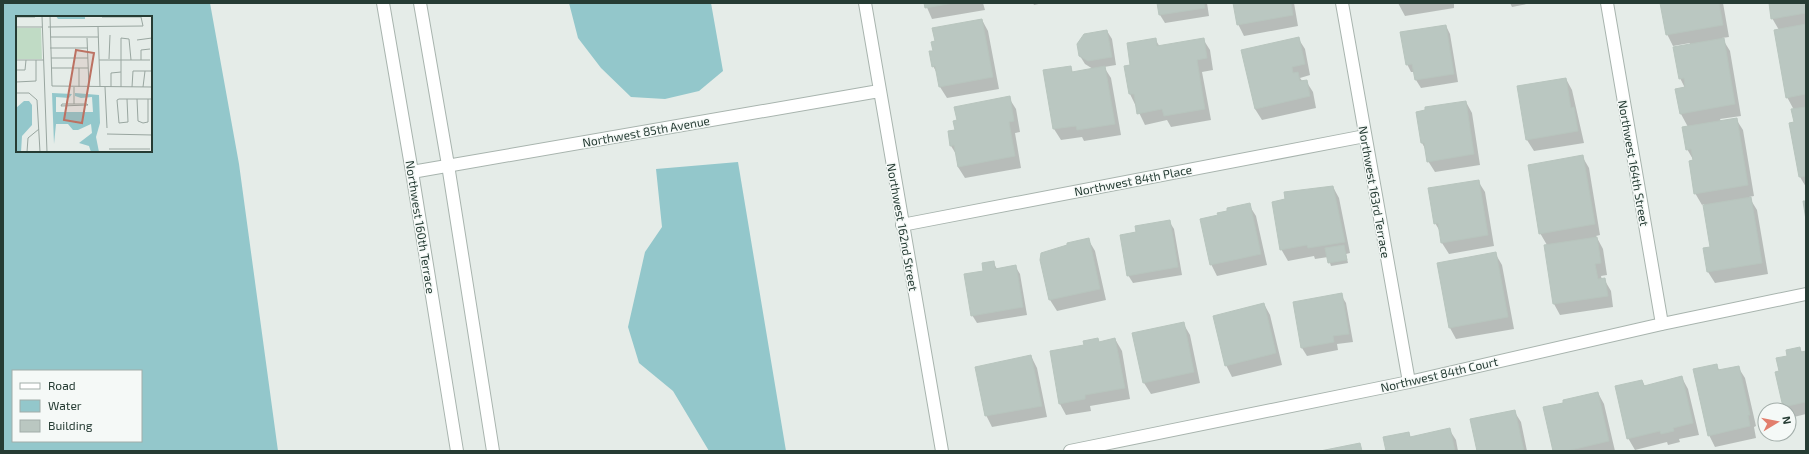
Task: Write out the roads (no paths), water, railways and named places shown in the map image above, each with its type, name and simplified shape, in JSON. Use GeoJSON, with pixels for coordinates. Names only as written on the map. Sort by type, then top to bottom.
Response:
{"type":"FeatureCollection","features":[{"type":"Feature","properties":{"kind":"street","name":"Northwest 160th Terrace"},"geometry":{"type":"LineString","coordinates":[[383,3],[457,451]]}},
{"type":"Feature","properties":{"kind":"street"},"geometry":{"type":"LineString","coordinates":[[420,3],[448,166],[493,451]]}},
{"type":"Feature","properties":{"kind":"street","name":"Northwest 162nd Street"},"geometry":{"type":"LineString","coordinates":[[864,3],[942,451]]}},
{"type":"Feature","properties":{"kind":"street","name":"Northwest 163rd Terrace"},"geometry":{"type":"LineString","coordinates":[[1342,3],[1409,382]]}},
{"type":"Feature","properties":{"kind":"street","name":"Northwest 164th Street"},"geometry":{"type":"LineString","coordinates":[[1606,3],[1662,324]]}},
{"type":"Feature","properties":{"kind":"street","name":"Northwest 85th Avenue"},"geometry":{"type":"LineString","coordinates":[[412,172],[879,90]]}},
{"type":"Feature","properties":{"kind":"street","name":"Northwest 84th Place"},"geometry":{"type":"LineString","coordinates":[[902,225],[1365,136]]}},
{"type":"Feature","properties":{"kind":"street","name":"Northwest 84th Court"},"geometry":{"type":"LineString","coordinates":[[1070,451],[1409,382],[1662,324],[1806,294]]}},
{"type":"Feature","properties":{"kind":"water"},"geometry":{"type":"Polygon","coordinates":[[[3,3],[210,3],[239,164],[278,451],[3,451],[3,3]]]}},
{"type":"Feature","properties":{"kind":"water"},"geometry":{"type":"Polygon","coordinates":[[[569,3],[711,3],[723,71],[699,91],[665,99],[631,97],[601,68],[578,38],[569,3]]]}},
{"type":"Feature","properties":{"kind":"water"},"geometry":{"type":"Polygon","coordinates":[[[738,162],[786,451],[709,451],[673,391],[639,363],[628,327],[645,252],[662,227],[656,169],[738,162]]]}}]}
